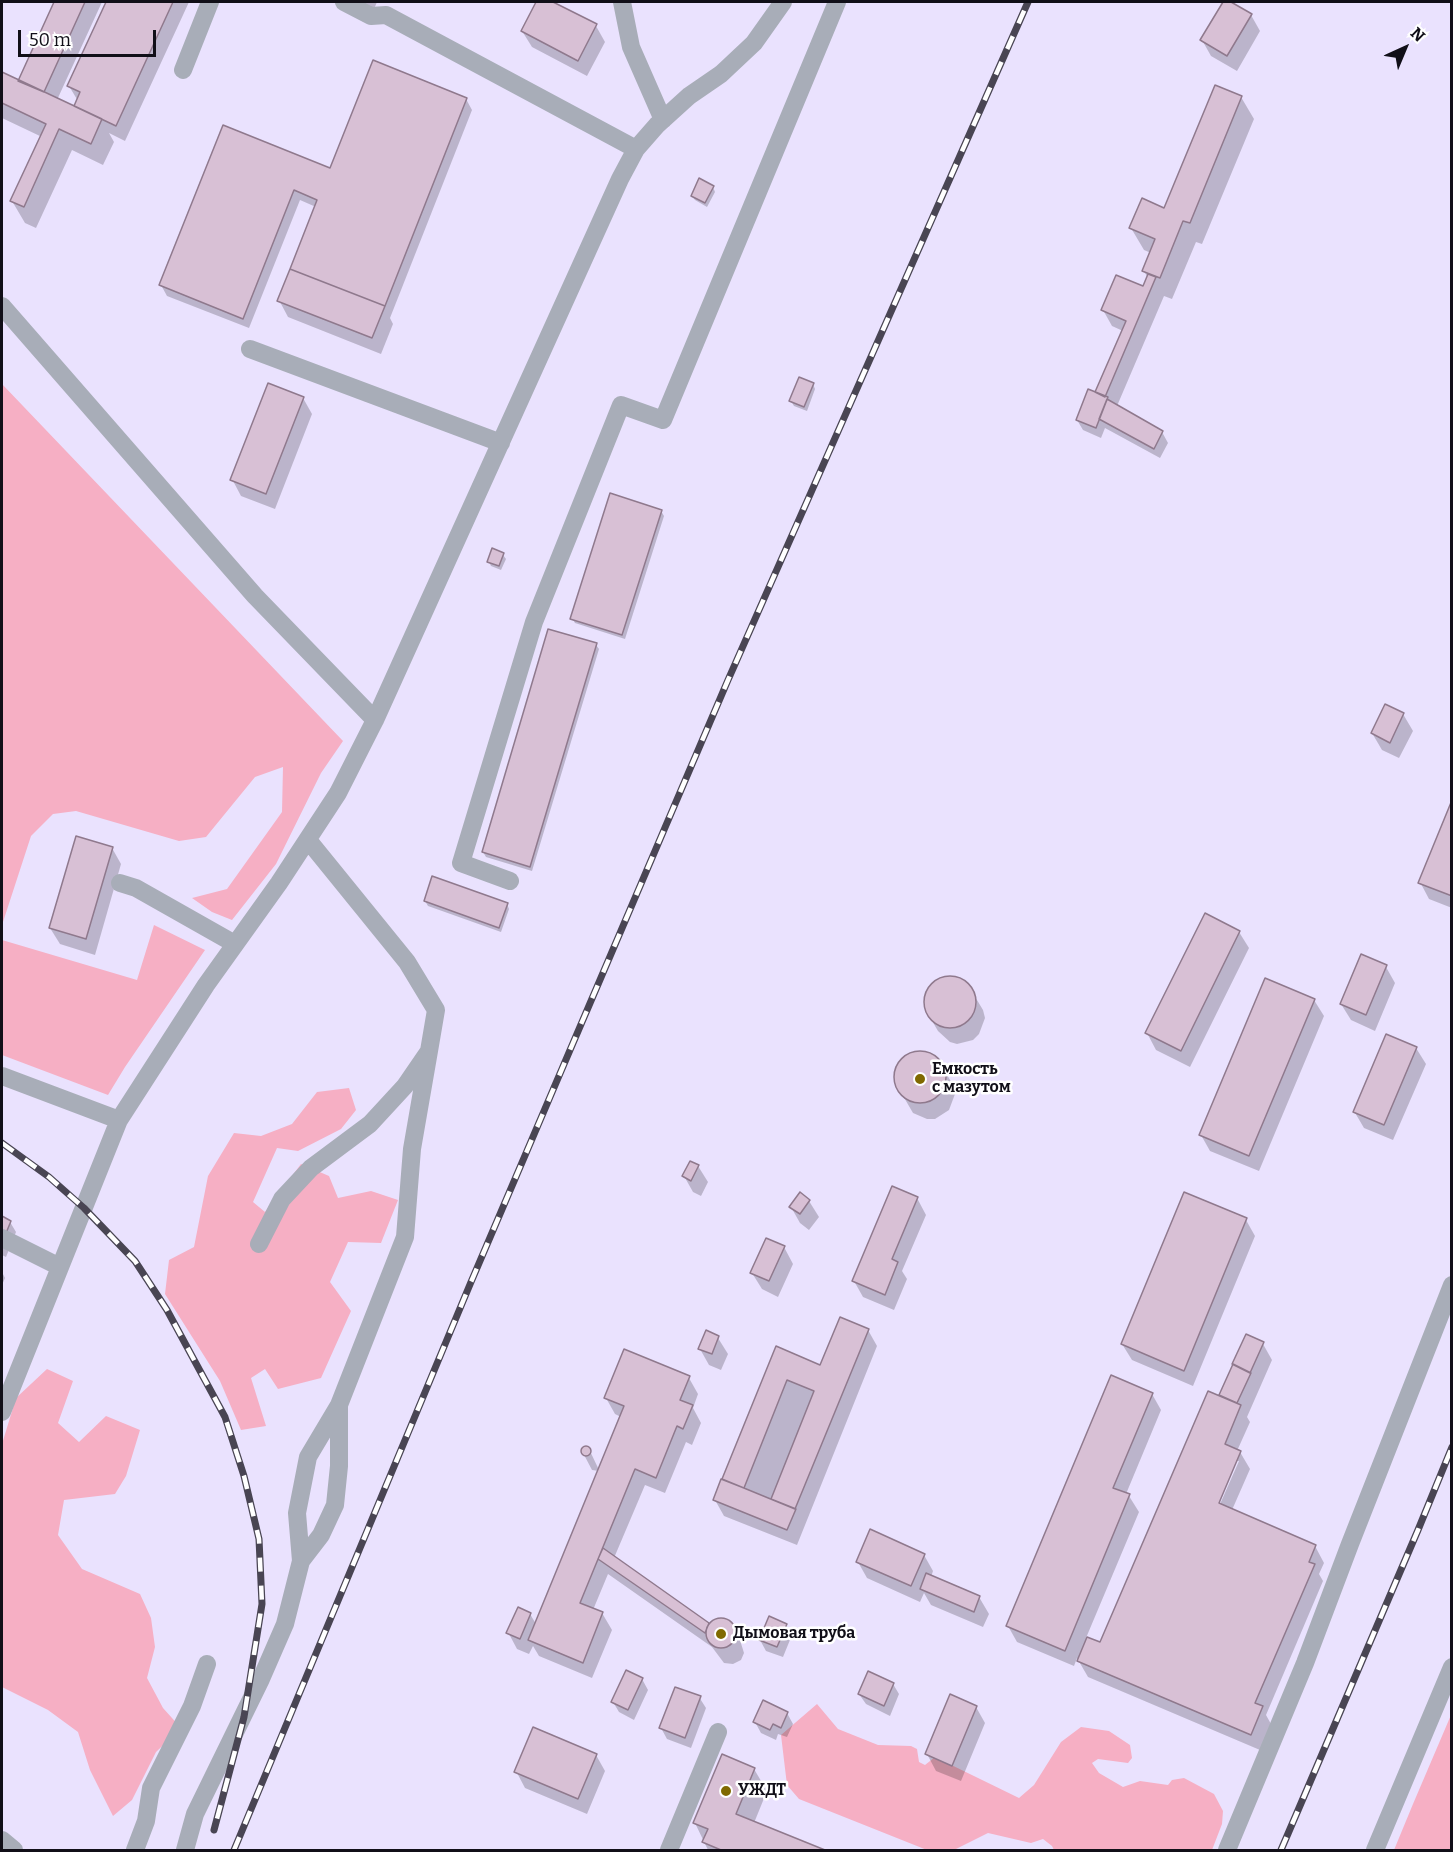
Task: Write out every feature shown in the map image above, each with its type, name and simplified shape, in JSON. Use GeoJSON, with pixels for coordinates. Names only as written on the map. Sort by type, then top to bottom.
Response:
{"type":"FeatureCollection","features":[{"type":"Feature","properties":{"kind":"street"},"geometry":{"type":"LineString","coordinates":[[183,70],[210,2]]}},
{"type":"Feature","properties":{"kind":"street"},"geometry":{"type":"LineString","coordinates":[[344,2],[371,16],[386,15],[636,149]]}},
{"type":"Feature","properties":{"kind":"street"},"geometry":{"type":"LineString","coordinates":[[622,2],[631,47],[663,120]]}},
{"type":"Feature","properties":{"kind":"street"},"geometry":{"type":"LineString","coordinates":[[2,1412],[119,1120],[206,985],[308,840],[338,793],[375,720],[620,179],[636,149],[689,96],[721,74],[754,43],[783,2]]}},
{"type":"Feature","properties":{"kind":"street"},"geometry":{"type":"LineString","coordinates":[[510,881],[461,863],[534,622],[621,405],[663,420],[837,2]]}},
{"type":"Feature","properties":{"kind":"street"},"geometry":{"type":"LineString","coordinates":[[2,306],[255,596],[375,720]]}},
{"type":"Feature","properties":{"kind":"street"},"geometry":{"type":"LineString","coordinates":[[250,349],[501,443]]}},
{"type":"Feature","properties":{"kind":"street"},"geometry":{"type":"LineString","coordinates":[[184,1851],[195,1814],[261,1679],[285,1624],[301,1561],[297,1513],[308,1457],[339,1405],[405,1237],[412,1149],[436,1010],[407,962],[308,840]]}},
{"type":"Feature","properties":{"kind":"street"},"geometry":{"type":"LineString","coordinates":[[120,883],[136,888],[235,945]]}},
{"type":"Feature","properties":{"kind":"street"},"geometry":{"type":"LineString","coordinates":[[259,1245],[282,1199],[311,1168],[370,1124],[405,1086],[429,1051]]}},
{"type":"Feature","properties":{"kind":"street"},"geometry":{"type":"LineString","coordinates":[[2,1076],[119,1120]]}},
{"type":"Feature","properties":{"kind":"street"},"geometry":{"type":"LineString","coordinates":[[2,1238],[60,1267]]}},
{"type":"Feature","properties":{"kind":"street"},"geometry":{"type":"LineString","coordinates":[[1227,1851],[1305,1663],[1452,1285]]}},
{"type":"Feature","properties":{"kind":"street"},"geometry":{"type":"LineString","coordinates":[[301,1561],[321,1535],[335,1505],[339,1466],[339,1405]]}},
{"type":"Feature","properties":{"kind":"street"},"geometry":{"type":"LineString","coordinates":[[135,1851],[146,1821],[151,1788],[192,1706],[207,1664]]}},
{"type":"Feature","properties":{"kind":"street"},"geometry":{"type":"LineString","coordinates":[[1375,1851],[1452,1667]]}},
{"type":"Feature","properties":{"kind":"street"},"geometry":{"type":"LineString","coordinates":[[669,1851],[718,1732]]}},
{"type":"Feature","properties":{"kind":"street"},"geometry":{"type":"LineString","coordinates":[[2,1840],[14,1851]]}},
{"type":"Feature","properties":{"kind":"shaded area"},"geometry":{"type":"Polygon","coordinates":[[[2,384],[343,741],[321,773],[276,864],[232,920],[212,912],[192,898],[227,889],[282,812],[283,767],[255,777],[206,837],[179,841],[76,811],[53,814],[31,836],[2,925],[2,384]]]}},
{"type":"Feature","properties":{"kind":"shaded area"},"geometry":{"type":"Polygon","coordinates":[[[154,925],[205,950],[108,1095],[2,1055],[2,940],[137,980],[154,925]]]}},
{"type":"Feature","properties":{"kind":"shaded area"},"geometry":{"type":"Polygon","coordinates":[[[349,1088],[356,1110],[341,1129],[298,1151],[277,1148],[253,1202],[265,1212],[301,1164],[329,1176],[338,1198],[371,1191],[398,1200],[381,1243],[348,1242],[330,1282],[351,1311],[321,1378],[278,1389],[265,1369],[251,1378],[266,1426],[241,1430],[220,1381],[165,1294],[169,1260],[194,1247],[208,1176],[234,1133],[261,1136],[292,1124],[317,1092],[349,1088]]]}},
{"type":"Feature","properties":{"kind":"shaded area"},"geometry":{"type":"Polygon","coordinates":[[[47,1369],[73,1381],[58,1423],[79,1442],[106,1416],[140,1430],[126,1476],[115,1494],[64,1500],[58,1535],[82,1569],[140,1594],[151,1618],[155,1647],[147,1678],[163,1708],[181,1728],[156,1752],[132,1800],[113,1816],[90,1770],[78,1732],[48,1710],[2,1687],[2,1444],[16,1398],[47,1369]]]}},
{"type":"Feature","properties":{"kind":"shaded area"},"geometry":{"type":"Polygon","coordinates":[[[817,1704],[838,1729],[878,1745],[911,1746],[917,1749],[919,1762],[925,1765],[935,1757],[1019,1798],[1034,1785],[1061,1742],[1081,1727],[1109,1731],[1130,1745],[1132,1758],[1128,1763],[1098,1759],[1092,1763],[1099,1773],[1123,1787],[1140,1781],[1168,1785],[1172,1780],[1184,1778],[1214,1794],[1223,1811],[1222,1824],[1212,1850],[1054,1850],[1043,1839],[1031,1843],[988,1833],[954,1850],[927,1850],[799,1799],[787,1785],[781,1735],[817,1704]]]}},
{"type":"Feature","properties":{"kind":"shaded area"},"geometry":{"type":"Polygon","coordinates":[[[1451,1715],[1451,1850],[1394,1850],[1413,1804],[1451,1715]]]}},
{"type":"Feature","properties":{"kind":"building"},"geometry":{"type":"Polygon","coordinates":[[[54,2],[85,2],[44,92],[18,81],[54,2]]]}},
{"type":"Feature","properties":{"kind":"building"},"geometry":{"type":"Polygon","coordinates":[[[106,2],[173,2],[116,126],[74,106],[80,92],[67,86],[106,2]]]}},
{"type":"Feature","properties":{"kind":"building"},"geometry":{"type":"Polygon","coordinates":[[[536,2],[553,2],[597,24],[578,61],[521,31],[536,2]]]}},
{"type":"Feature","properties":{"kind":"building"},"geometry":{"type":"Polygon","coordinates":[[[1223,2],[1231,2],[1252,14],[1227,56],[1200,40],[1223,2]]]}},
{"type":"Feature","properties":{"kind":"building"},"geometry":{"type":"Polygon","coordinates":[[[373,60],[467,98],[385,306],[290,269],[317,200],[294,190],[243,319],[159,285],[223,125],[330,168],[373,60]]]}},
{"type":"Feature","properties":{"kind":"building"},"geometry":{"type":"Polygon","coordinates":[[[2,72],[102,119],[91,144],[59,129],[24,207],[10,201],[46,124],[2,103],[2,72]]]}},
{"type":"Feature","properties":{"kind":"building"},"geometry":{"type":"Polygon","coordinates":[[[1215,85],[1242,96],[1190,223],[1183,221],[1160,278],[1142,271],[1155,239],[1129,228],[1142,198],[1164,208],[1215,85]]]}},
{"type":"Feature","properties":{"kind":"building"},"geometry":{"type":"Polygon","coordinates":[[[699,178],[714,186],[705,203],[691,196],[699,178]]]}},
{"type":"Feature","properties":{"kind":"building"},"geometry":{"type":"Polygon","coordinates":[[[290,269],[385,306],[372,338],[277,301],[290,269]]]}},
{"type":"Feature","properties":{"kind":"building"},"geometry":{"type":"Polygon","coordinates":[[[1148,274],[1156,277],[1105,397],[1095,392],[1126,321],[1101,310],[1116,275],[1143,286],[1148,274]]]}},
{"type":"Feature","properties":{"kind":"building"},"geometry":{"type":"Polygon","coordinates":[[[799,377],[814,383],[804,407],[789,401],[799,377]]]}},
{"type":"Feature","properties":{"kind":"building"},"geometry":{"type":"Polygon","coordinates":[[[268,383],[304,397],[266,494],[230,480],[268,383]]]}},
{"type":"Feature","properties":{"kind":"building"},"geometry":{"type":"Polygon","coordinates":[[[1088,389],[1108,397],[1096,428],[1076,420],[1088,389]]]}},
{"type":"Feature","properties":{"kind":"building"},"geometry":{"type":"Polygon","coordinates":[[[1107,399],[1163,431],[1154,449],[1099,419],[1107,399]]]}},
{"type":"Feature","properties":{"kind":"building"},"geometry":{"type":"Polygon","coordinates":[[[610,493],[662,510],[622,635],[570,619],[610,493]]]}},
{"type":"Feature","properties":{"kind":"building"},"geometry":{"type":"Polygon","coordinates":[[[492,548],[504,553],[499,566],[487,562],[492,548]]]}},
{"type":"Feature","properties":{"kind":"building"},"geometry":{"type":"Polygon","coordinates":[[[548,629],[597,643],[530,867],[482,852],[548,629]]]}},
{"type":"Feature","properties":{"kind":"building"},"geometry":{"type":"Polygon","coordinates":[[[1385,704],[1404,713],[1390,743],[1371,733],[1385,704]]]}},
{"type":"Feature","properties":{"kind":"building"},"geometry":{"type":"Polygon","coordinates":[[[1452,800],[1452,896],[1418,883],[1452,800]]]}},
{"type":"Feature","properties":{"kind":"building"},"geometry":{"type":"Polygon","coordinates":[[[76,836],[113,847],[86,939],[49,928],[76,836]]]}},
{"type":"Feature","properties":{"kind":"building"},"geometry":{"type":"Polygon","coordinates":[[[432,876],[508,903],[499,928],[424,901],[432,876]]]}},
{"type":"Feature","properties":{"kind":"building"},"geometry":{"type":"Polygon","coordinates":[[[1205,913],[1240,931],[1181,1051],[1145,1033],[1205,913]]]}},
{"type":"Feature","properties":{"kind":"building"},"geometry":{"type":"Polygon","coordinates":[[[1361,954],[1387,965],[1366,1015],[1340,1004],[1361,954]]]}},
{"type":"Feature","properties":{"kind":"building","name":"Емкость с мазутом"},"geometry":{"type":"Polygon","coordinates":[[[945,976],[955,976],[964,980],[972,988],[976,1002],[972,1016],[964,1024],[955,1028],[945,1028],[936,1024],[928,1016],[924,1007],[924,997],[928,988],[936,980],[945,976]]]}},
{"type":"Feature","properties":{"kind":"building"},"geometry":{"type":"Polygon","coordinates":[[[1265,978],[1315,999],[1249,1156],[1199,1135],[1265,978]]]}},
{"type":"Feature","properties":{"kind":"building"},"geometry":{"type":"Polygon","coordinates":[[[1386,1034],[1417,1047],[1384,1125],[1353,1112],[1386,1034]]]}},
{"type":"Feature","properties":{"kind":"building","name":"Емкость с мазутом"},"geometry":{"type":"Polygon","coordinates":[[[915,1051],[925,1051],[934,1055],[942,1063],[946,1077],[942,1091],[934,1099],[925,1103],[915,1103],[906,1099],[898,1091],[894,1082],[894,1072],[898,1063],[906,1055],[915,1051]]]}},
{"type":"Feature","properties":{"kind":"building"},"geometry":{"type":"Polygon","coordinates":[[[690,1161],[699,1165],[691,1181],[682,1176],[690,1161]]]}},
{"type":"Feature","properties":{"kind":"building"},"geometry":{"type":"Polygon","coordinates":[[[892,1186],[918,1197],[892,1259],[898,1262],[885,1295],[852,1281],[892,1186]]]}},
{"type":"Feature","properties":{"kind":"building"},"geometry":{"type":"Polygon","coordinates":[[[800,1192],[810,1200],[800,1214],[789,1207],[800,1192]]]}},
{"type":"Feature","properties":{"kind":"building"},"geometry":{"type":"Polygon","coordinates":[[[1184,1192],[1247,1218],[1184,1371],[1121,1344],[1184,1192]]]}},
{"type":"Feature","properties":{"kind":"building"},"geometry":{"type":"Polygon","coordinates":[[[2,1216],[11,1221],[2,1243],[2,1216]]]}},
{"type":"Feature","properties":{"kind":"building"},"geometry":{"type":"Polygon","coordinates":[[[766,1238],[785,1246],[769,1281],[750,1273],[766,1238]]]}},
{"type":"Feature","properties":{"kind":"building"},"geometry":{"type":"Polygon","coordinates":[[[840,1317],[869,1329],[795,1509],[722,1479],[776,1346],[820,1365],[840,1317]]]}},
{"type":"Feature","properties":{"kind":"building"},"geometry":{"type":"Polygon","coordinates":[[[706,1330],[719,1336],[712,1354],[698,1349],[706,1330]]]}},
{"type":"Feature","properties":{"kind":"building"},"geometry":{"type":"Polygon","coordinates":[[[1246,1334],[1264,1342],[1250,1373],[1232,1364],[1246,1334]]]}},
{"type":"Feature","properties":{"kind":"building"},"geometry":{"type":"Polygon","coordinates":[[[624,1349],[690,1376],[680,1400],[693,1405],[683,1429],[677,1426],[656,1478],[635,1469],[580,1603],[603,1612],[583,1663],[528,1640],[624,1406],[604,1398],[624,1349]]]}},
{"type":"Feature","properties":{"kind":"building"},"geometry":{"type":"Polygon","coordinates":[[[1233,1364],[1251,1373],[1237,1403],[1219,1395],[1233,1364]]]}},
{"type":"Feature","properties":{"kind":"building"},"geometry":{"type":"Polygon","coordinates":[[[1111,1375],[1153,1393],[1113,1488],[1130,1494],[1065,1651],[1006,1626],[1111,1375]]]}},
{"type":"Feature","properties":{"kind":"building"},"geometry":{"type":"Polygon","coordinates":[[[787,1380],[814,1391],[771,1499],[796,1509],[787,1530],[713,1500],[721,1479],[744,1488],[787,1380]]]}},
{"type":"Feature","properties":{"kind":"building"},"geometry":{"type":"Polygon","coordinates":[[[1208,1391],[1241,1405],[1225,1444],[1241,1451],[1219,1503],[1316,1545],[1309,1562],[1315,1564],[1255,1703],[1263,1706],[1251,1735],[1077,1661],[1087,1637],[1100,1642],[1208,1391]]]}},
{"type":"Feature","properties":{"kind":"building"},"geometry":{"type":"Polygon","coordinates":[[[586,1446],[590,1447],[590,1455],[586,1456],[582,1455],[581,1451],[582,1447],[586,1446]]]}},
{"type":"Feature","properties":{"kind":"building"},"geometry":{"type":"Polygon","coordinates":[[[870,1529],[925,1554],[911,1586],[856,1562],[870,1529]]]}},
{"type":"Feature","properties":{"kind":"building"},"geometry":{"type":"Polygon","coordinates":[[[603,1548],[709,1623],[705,1633],[598,1559],[603,1548]]]}},
{"type":"Feature","properties":{"kind":"building"},"geometry":{"type":"Polygon","coordinates":[[[926,1573],[980,1596],[974,1612],[920,1589],[926,1573]]]}},
{"type":"Feature","properties":{"kind":"building"},"geometry":{"type":"Polygon","coordinates":[[[518,1607],[531,1613],[520,1639],[506,1633],[518,1607]]]}},
{"type":"Feature","properties":{"kind":"building"},"geometry":{"type":"Polygon","coordinates":[[[769,1616],[787,1624],[777,1647],[759,1640],[769,1616]]]}},
{"type":"Feature","properties":{"kind":"building","name":"Дымовая труба"},"geometry":{"type":"Polygon","coordinates":[[[721,1618],[732,1622],[736,1633],[732,1644],[721,1648],[710,1644],[706,1633],[710,1622],[721,1618]]]}},
{"type":"Feature","properties":{"kind":"building"},"geometry":{"type":"Polygon","coordinates":[[[626,1670],[643,1678],[628,1710],[611,1702],[626,1670]]]}},
{"type":"Feature","properties":{"kind":"building"},"geometry":{"type":"Polygon","coordinates":[[[868,1671],[894,1683],[884,1706],[858,1694],[868,1671]]]}},
{"type":"Feature","properties":{"kind":"building"},"geometry":{"type":"Polygon","coordinates":[[[675,1687],[701,1696],[685,1738],[659,1728],[675,1687]]]}},
{"type":"Feature","properties":{"kind":"building"},"geometry":{"type":"Polygon","coordinates":[[[950,1694],[977,1706],[952,1766],[925,1754],[950,1694]]]}},
{"type":"Feature","properties":{"kind":"building"},"geometry":{"type":"Polygon","coordinates":[[[763,1700],[788,1712],[781,1728],[773,1724],[770,1730],[753,1722],[763,1700]]]}},
{"type":"Feature","properties":{"kind":"building"},"geometry":{"type":"Polygon","coordinates":[[[533,1727],[597,1754],[578,1799],[514,1772],[533,1727]]]}},
{"type":"Feature","properties":{"kind":"building","name":"УЖДТ"},"geometry":{"type":"Polygon","coordinates":[[[722,1754],[755,1768],[736,1814],[825,1850],[721,1850],[702,1842],[708,1829],[693,1823],[722,1754]]]}},
{"type":"Feature","properties":{"kind":"railway"},"geometry":{"type":"LineString","coordinates":[[234,1850],[471,1282],[728,680],[1028,2]]}},
{"type":"Feature","properties":{"kind":"railway"},"geometry":{"type":"LineString","coordinates":[[2,1143],[49,1177],[84,1208],[135,1261],[167,1310],[225,1417],[244,1476],[259,1539],[262,1604],[244,1717],[214,1830]]}},
{"type":"Feature","properties":{"kind":"railway"},"geometry":{"type":"LineString","coordinates":[[1281,1850],[1452,1447]]}},
{"type":"Feature","properties":{"kind":"place","name":"Емкость с мазутом"},"geometry":{"type":"Point","coordinates":[920,1079]}},
{"type":"Feature","properties":{"kind":"place","name":"Дымовая труба"},"geometry":{"type":"Point","coordinates":[721,1634]}},
{"type":"Feature","properties":{"kind":"place","name":"УЖДТ"},"geometry":{"type":"Point","coordinates":[726,1791]}}]}
